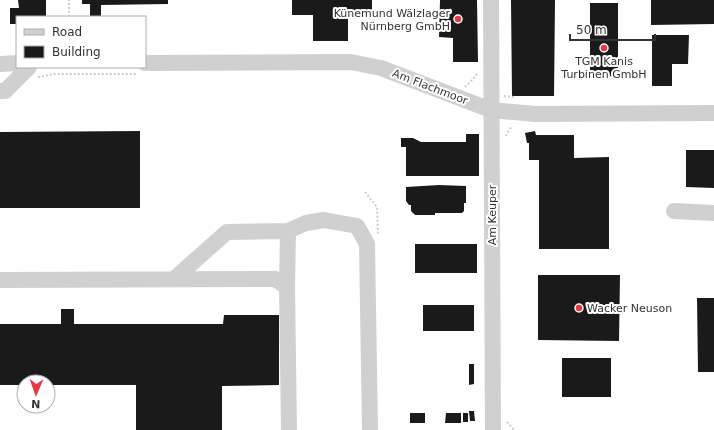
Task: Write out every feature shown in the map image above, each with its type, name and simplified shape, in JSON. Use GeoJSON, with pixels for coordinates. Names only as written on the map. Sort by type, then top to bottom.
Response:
{"type":"FeatureCollection","features":[{"type":"Feature","properties":{"kind":"street","name":"Am Keuper"},"geometry":{"type":"LineString","coordinates":[[491,0],[493,430]]}},
{"type":"Feature","properties":{"kind":"street","name":"Am Flachmoor"},"geometry":{"type":"LineString","coordinates":[[146,68],[351,62],[381,68],[491,110],[535,114],[714,114]]}},
{"type":"Feature","properties":{"kind":"street"},"geometry":{"type":"LineString","coordinates":[[0,64],[16,63]]}},
{"type":"Feature","properties":{"kind":"street"},"geometry":{"type":"LineString","coordinates":[[0,91],[5,91],[33,72]]}},
{"type":"Feature","properties":{"kind":"street"},"geometry":{"type":"LineString","coordinates":[[674,211],[714,213]]}},
{"type":"Feature","properties":{"kind":"street"},"geometry":{"type":"LineString","coordinates":[[174,280],[227,232],[288,231],[306,223],[324,220],[357,226],[367,244],[370,430]]}},
{"type":"Feature","properties":{"kind":"street"},"geometry":{"type":"LineString","coordinates":[[288,231],[287,287],[289,430]]}},
{"type":"Feature","properties":{"kind":"street"},"geometry":{"type":"LineString","coordinates":[[0,280],[275,279],[287,287]]}},
{"type":"Feature","properties":{"kind":"path"},"geometry":{"type":"LineString","coordinates":[[69,0],[69,16]]}},
{"type":"Feature","properties":{"kind":"path"},"geometry":{"type":"LineString","coordinates":[[33,72],[54,74],[144,68]]}},
{"type":"Feature","properties":{"kind":"path"},"geometry":{"type":"LineString","coordinates":[[505,141],[507,133],[516,125]]}},
{"type":"Feature","properties":{"kind":"path"},"geometry":{"type":"LineString","coordinates":[[507,421],[514,430]]}},
{"type":"Feature","properties":{"kind":"building"},"geometry":{"type":"Polygon","coordinates":[[[18,0],[46,0],[46,16],[16,16],[16,24],[10,24],[10,8],[19,8],[18,0]]]}},
{"type":"Feature","properties":{"kind":"building"},"geometry":{"type":"Polygon","coordinates":[[[82,0],[168,0],[168,4],[101,5],[101,16],[90,16],[90,4],[82,4],[82,0]]]}},
{"type":"Feature","properties":{"kind":"building"},"geometry":{"type":"Polygon","coordinates":[[[292,0],[372,0],[372,15],[348,15],[348,41],[313,41],[313,15],[292,15],[292,0]]]}},
{"type":"Feature","properties":{"kind":"building","name":"Künemund Wälzlager Nürnberg GmbH"},"geometry":{"type":"Polygon","coordinates":[[[440,0],[477,0],[478,62],[453,62],[453,38],[439,37],[440,0]]]}},
{"type":"Feature","properties":{"kind":"building"},"geometry":{"type":"Polygon","coordinates":[[[511,0],[555,0],[554,96],[512,96],[511,0]]]}},
{"type":"Feature","properties":{"kind":"building"},"geometry":{"type":"Polygon","coordinates":[[[651,0],[714,0],[714,24],[651,25],[651,0]]]}},
{"type":"Feature","properties":{"kind":"building","name":"TGM Kanis Turbinen GmbH"},"geometry":{"type":"Polygon","coordinates":[[[590,3],[618,3],[618,77],[609,76],[609,73],[600,73],[599,76],[590,76],[590,3]]]}},
{"type":"Feature","properties":{"kind":"building"},"geometry":{"type":"Polygon","coordinates":[[[652,35],[689,35],[688,64],[672,64],[672,86],[652,86],[652,35]]]}},
{"type":"Feature","properties":{"kind":"building"},"geometry":{"type":"Polygon","coordinates":[[[140,131],[140,208],[0,208],[0,132],[140,131]]]}},
{"type":"Feature","properties":{"kind":"building"},"geometry":{"type":"Polygon","coordinates":[[[535,131],[536,135],[574,135],[574,158],[609,157],[609,249],[539,249],[539,160],[529,160],[529,143],[527,143],[525,133],[535,131]]]}},
{"type":"Feature","properties":{"kind":"building"},"geometry":{"type":"Polygon","coordinates":[[[466,134],[479,134],[479,176],[406,176],[406,147],[401,147],[401,138],[413,138],[421,142],[466,142],[466,134]]]}},
{"type":"Feature","properties":{"kind":"building"},"geometry":{"type":"Polygon","coordinates":[[[686,150],[714,150],[714,188],[686,187],[686,150]]]}},
{"type":"Feature","properties":{"kind":"building"},"geometry":{"type":"Polygon","coordinates":[[[439,185],[466,186],[466,203],[464,203],[464,211],[462,213],[415,215],[411,211],[411,205],[409,205],[406,201],[406,187],[439,185]]]}},
{"type":"Feature","properties":{"kind":"building"},"geometry":{"type":"Polygon","coordinates":[[[415,244],[477,244],[477,273],[415,273],[415,244]]]}},
{"type":"Feature","properties":{"kind":"building","name":"Wacker Neuson"},"geometry":{"type":"Polygon","coordinates":[[[538,275],[620,275],[619,341],[538,340],[538,275]]]}},
{"type":"Feature","properties":{"kind":"building"},"geometry":{"type":"Polygon","coordinates":[[[697,298],[714,298],[714,372],[698,372],[697,298]]]}},
{"type":"Feature","properties":{"kind":"building"},"geometry":{"type":"Polygon","coordinates":[[[423,305],[474,305],[474,331],[423,331],[423,305]]]}},
{"type":"Feature","properties":{"kind":"building"},"geometry":{"type":"Polygon","coordinates":[[[61,309],[74,309],[74,324],[223,324],[224,315],[279,315],[279,385],[222,386],[222,430],[136,430],[136,385],[56,385],[56,374],[16,374],[16,385],[0,385],[0,324],[61,324],[61,309]]]}},
{"type":"Feature","properties":{"kind":"building"},"geometry":{"type":"Polygon","coordinates":[[[562,358],[611,358],[611,397],[562,397],[562,358]]]}},
{"type":"Feature","properties":{"kind":"building"},"geometry":{"type":"Polygon","coordinates":[[[469,364],[474,364],[474,384],[469,385],[469,364]]]}},
{"type":"Feature","properties":{"kind":"building"},"geometry":{"type":"Polygon","coordinates":[[[469,411],[474,411],[475,421],[470,421],[469,411]]]}},
{"type":"Feature","properties":{"kind":"building"},"geometry":{"type":"Polygon","coordinates":[[[410,413],[425,413],[425,423],[410,423],[410,413]]]}},
{"type":"Feature","properties":{"kind":"building"},"geometry":{"type":"Polygon","coordinates":[[[446,413],[461,413],[461,423],[445,423],[446,413]]]}},
{"type":"Feature","properties":{"kind":"building"},"geometry":{"type":"Polygon","coordinates":[[[463,413],[468,413],[468,422],[463,422],[463,413]]]}},
{"type":"Feature","properties":{"kind":"place","name":"Künemund Wälzlager Nürnberg GmbH"},"geometry":{"type":"Point","coordinates":[458,19]}},
{"type":"Feature","properties":{"kind":"place","name":"TGM Kanis Turbinen GmbH"},"geometry":{"type":"Point","coordinates":[604,48]}},
{"type":"Feature","properties":{"kind":"place","name":"Wacker Neuson"},"geometry":{"type":"Point","coordinates":[579,308]}}]}
